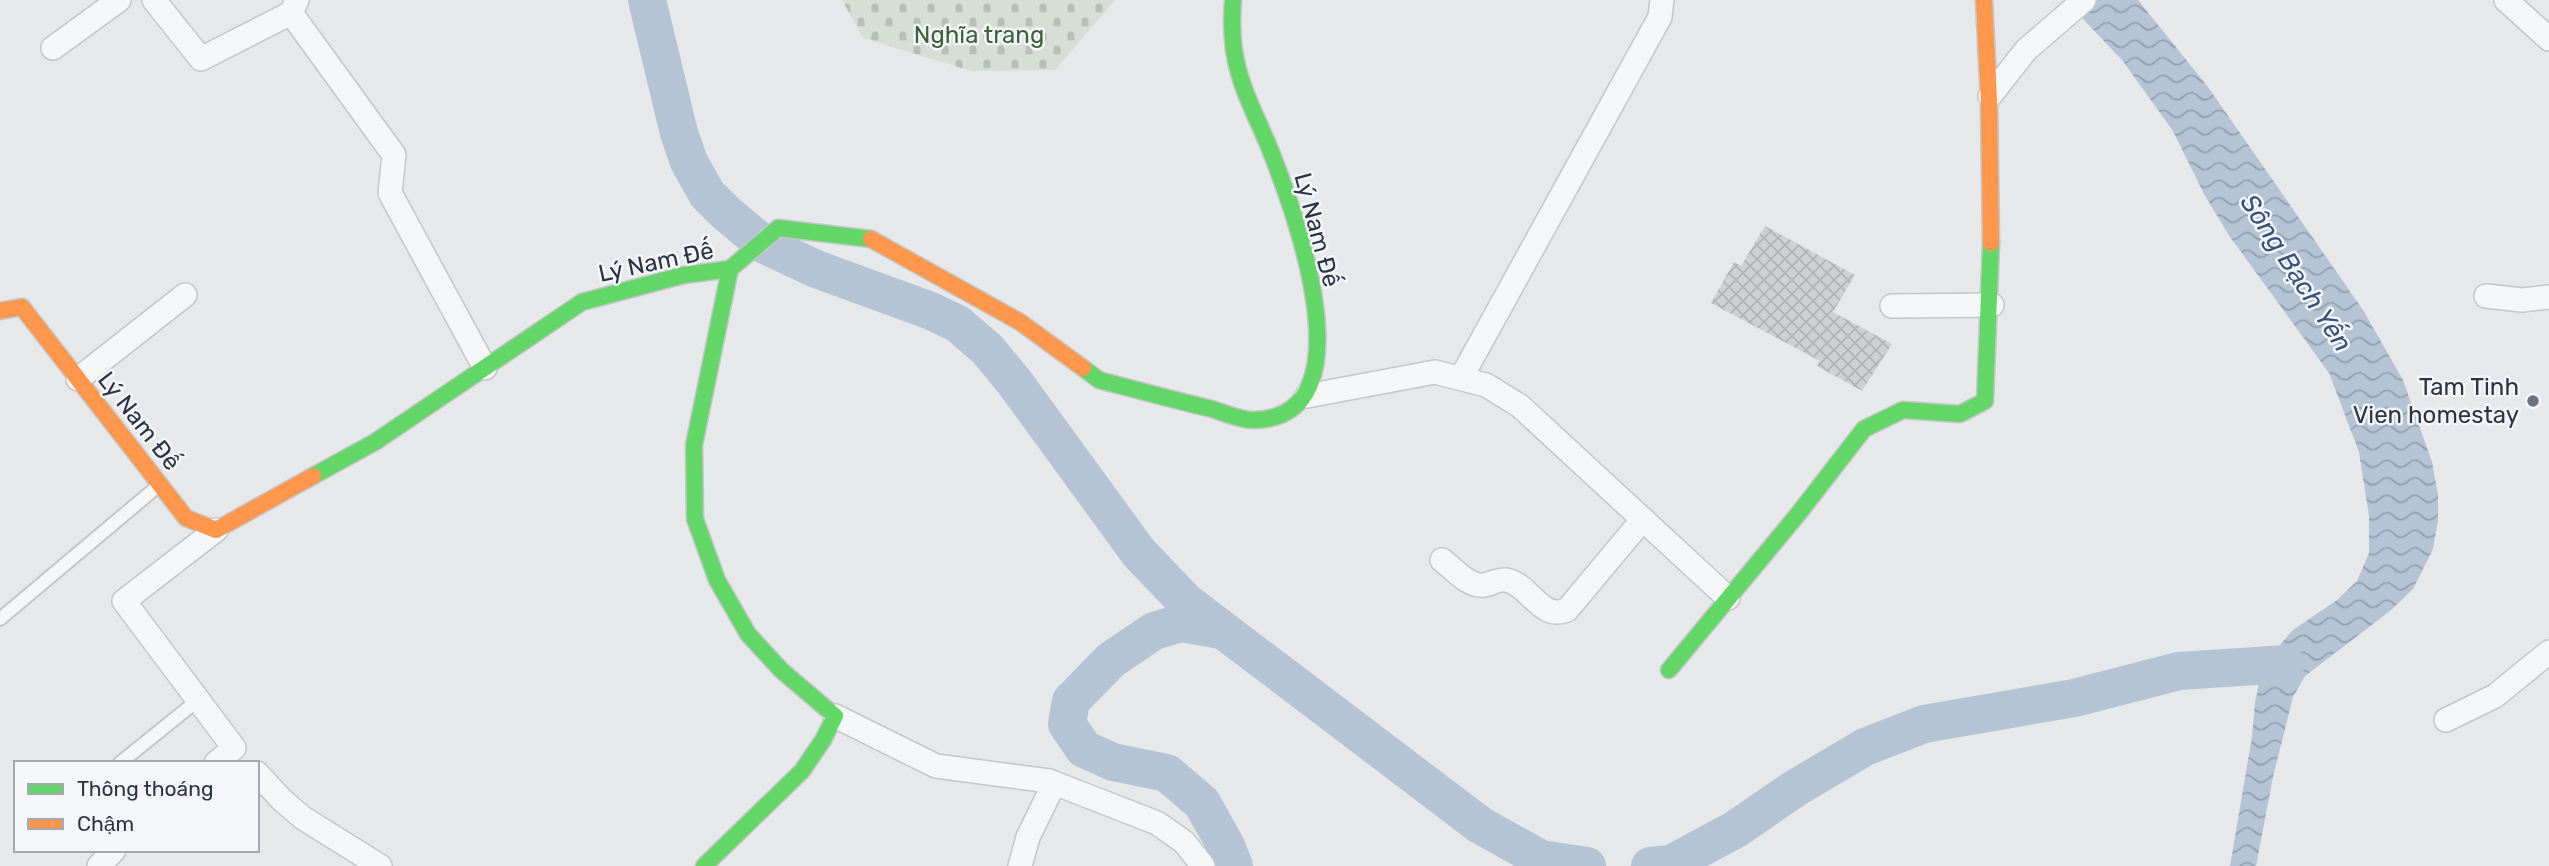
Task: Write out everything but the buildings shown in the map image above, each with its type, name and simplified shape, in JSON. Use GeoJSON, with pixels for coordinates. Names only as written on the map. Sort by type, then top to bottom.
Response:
{"type":"FeatureCollection","features":[{"type":"Feature","properties":{"kind":"street"},"geometry":{"type":"LineString","coordinates":[[53,48],[119,0]]}},
{"type":"Feature","properties":{"kind":"street"},"geometry":{"type":"LineString","coordinates":[[153,0],[201,59],[294,6],[394,155],[390,193],[485,368]]}},
{"type":"Feature","properties":{"kind":"street","name":"Lý Nam Đế"},"geometry":{"type":"LineString","coordinates":[[0,311],[22,307],[186,518],[216,530],[375,442],[582,302],[684,275],[730,269],[778,228],[874,239],[1020,322],[1099,380],[1252,420],[1272,421],[1288,414],[1307,396],[1316,374],[1319,352],[1309,268],[1273,159],[1238,74],[1233,46],[1233,0]]}},
{"type":"Feature","properties":{"kind":"street"},"geometry":{"type":"LineString","coordinates":[[1461,379],[1660,17],[1662,0]]}},
{"type":"Feature","properties":{"kind":"street"},"geometry":{"type":"LineString","coordinates":[[1669,670],[1799,513],[1864,429],[1903,410],[1960,414],[1985,401],[1992,305],[1990,96],[1984,0]]}},
{"type":"Feature","properties":{"kind":"street"},"geometry":{"type":"LineString","coordinates":[[1990,96],[2026,50],[2084,0]]}},
{"type":"Feature","properties":{"kind":"street"},"geometry":{"type":"LineString","coordinates":[[2506,0],[2547,36]]}},
{"type":"Feature","properties":{"kind":"street"},"geometry":{"type":"LineString","coordinates":[[730,269],[694,445],[695,519],[717,580],[748,634],[781,670],[835,716],[936,766],[1049,781],[1157,823],[1184,842],[1203,866]]}},
{"type":"Feature","properties":{"kind":"street"},"geometry":{"type":"LineString","coordinates":[[78,379],[185,295]]}},
{"type":"Feature","properties":{"kind":"street"},"geometry":{"type":"LineString","coordinates":[[2486,296],[2522,300],[2549,297]]}},
{"type":"Feature","properties":{"kind":"street"},"geometry":{"type":"LineString","coordinates":[[1892,306],[1992,305]]}},
{"type":"Feature","properties":{"kind":"street"},"geometry":{"type":"LineString","coordinates":[[1307,396],[1435,372],[1486,385],[1520,406],[1728,598]]}},
{"type":"Feature","properties":{"kind":"street"},"geometry":{"type":"LineString","coordinates":[[1442,560],[1469,582],[1480,585],[1505,580],[1521,588],[1549,612],[1558,614],[1567,610],[1643,519]]}},
{"type":"Feature","properties":{"kind":"street"},"geometry":{"type":"LineString","coordinates":[[216,530],[124,601],[241,755],[222,761]]}},
{"type":"Feature","properties":{"kind":"street"},"geometry":{"type":"LineString","coordinates":[[2446,720],[2495,696],[2549,652]]}},
{"type":"Feature","properties":{"kind":"street"},"geometry":{"type":"LineString","coordinates":[[704,866],[803,771],[835,716]]}},
{"type":"Feature","properties":{"kind":"street"},"geometry":{"type":"LineString","coordinates":[[259,775],[303,818],[380,866]]}},
{"type":"Feature","properties":{"kind":"street"},"geometry":{"type":"LineString","coordinates":[[1020,866],[1028,837],[1049,792],[1049,781]]}},
{"type":"Feature","properties":{"kind":"street"},"geometry":{"type":"LineString","coordinates":[[99,866],[112,852]]}},
{"type":"Feature","properties":{"kind":"lane"},"geometry":{"type":"LineString","coordinates":[[0,619],[160,484]]}},
{"type":"Feature","properties":{"kind":"lane"},"geometry":{"type":"LineString","coordinates":[[122,761],[198,700]]}},
{"type":"Feature","properties":{"kind":"green space","name":"Nghĩa trang"},"geometry":{"type":"Polygon","coordinates":[[[842,0],[1115,0],[1055,70],[971,71],[863,38],[842,0]]]}},
{"type":"Feature","properties":{"kind":"water","name":"Sông Bạch Yến"},"geometry":{"type":"Polygon","coordinates":[[[2065,0],[2138,0],[2208,87],[2363,310],[2403,380],[2432,462],[2438,495],[2438,520],[2433,549],[2413,589],[2390,611],[2305,676],[2293,697],[2273,777],[2256,866],[2230,866],[2259,683],[2271,655],[2293,630],[2337,600],[2357,581],[2369,553],[2369,516],[2359,452],[2329,373],[2228,234],[2204,194],[2173,131],[2122,60],[2065,0]]]}},
{"type":"Feature","properties":{"kind":"waterway"},"geometry":{"type":"LineString","coordinates":[[647,0],[679,133],[689,162],[707,194],[725,212],[763,244],[816,269],[931,311],[958,324],[988,350],[1139,553],[1186,602],[1480,825],[1541,859],[1587,866]]}},
{"type":"Feature","properties":{"kind":"waterway"},"geometry":{"type":"LineString","coordinates":[[1221,630],[1181,623],[1154,631],[1111,660],[1071,701],[1067,724],[1084,749],[1113,762],[1167,773],[1202,803],[1234,866]]}},
{"type":"Feature","properties":{"kind":"waterway"},"geometry":{"type":"LineString","coordinates":[[1650,866],[1671,864],[1736,829],[1794,789],[1865,747],[1924,724],[2074,698],[2179,671],[2286,664]]}},
{"type":"Feature","properties":{"kind":"traffic: fast"},"geometry":{"type":"LineString","coordinates":[[1083,368],[1099,380],[1248,420],[1289,410],[1310,385],[1317,349],[1315,306],[1306,259],[1280,176],[1239,73],[1233,37],[1233,0]]}},
{"type":"Feature","properties":{"kind":"traffic: fast"},"geometry":{"type":"LineString","coordinates":[[313,476],[375,442],[582,302],[684,275],[730,269],[778,228],[871,239]]}},
{"type":"Feature","properties":{"kind":"traffic: fast"},"geometry":{"type":"LineString","coordinates":[[1669,670],[1799,513],[1864,429],[1903,410],[1960,414],[1985,401],[1991,243]]}},
{"type":"Feature","properties":{"kind":"traffic: fast"},"geometry":{"type":"LineString","coordinates":[[704,866],[802,771],[835,716],[781,670],[748,634],[717,580],[695,519],[694,445],[730,269]]}},
{"type":"Feature","properties":{"kind":"traffic: slow"},"geometry":{"type":"LineString","coordinates":[[1984,0],[1989,100],[1991,243]]}},
{"type":"Feature","properties":{"kind":"traffic: slow"},"geometry":{"type":"LineString","coordinates":[[871,239],[1020,322],[1083,368]]}},
{"type":"Feature","properties":{"kind":"traffic: slow"},"geometry":{"type":"LineString","coordinates":[[0,311],[22,307],[186,518],[216,530],[313,476]]}},
{"type":"Feature","properties":{"kind":"place","name":"Tam Tinh Vien homestay"},"geometry":{"type":"Point","coordinates":[2533,401]}}]}
